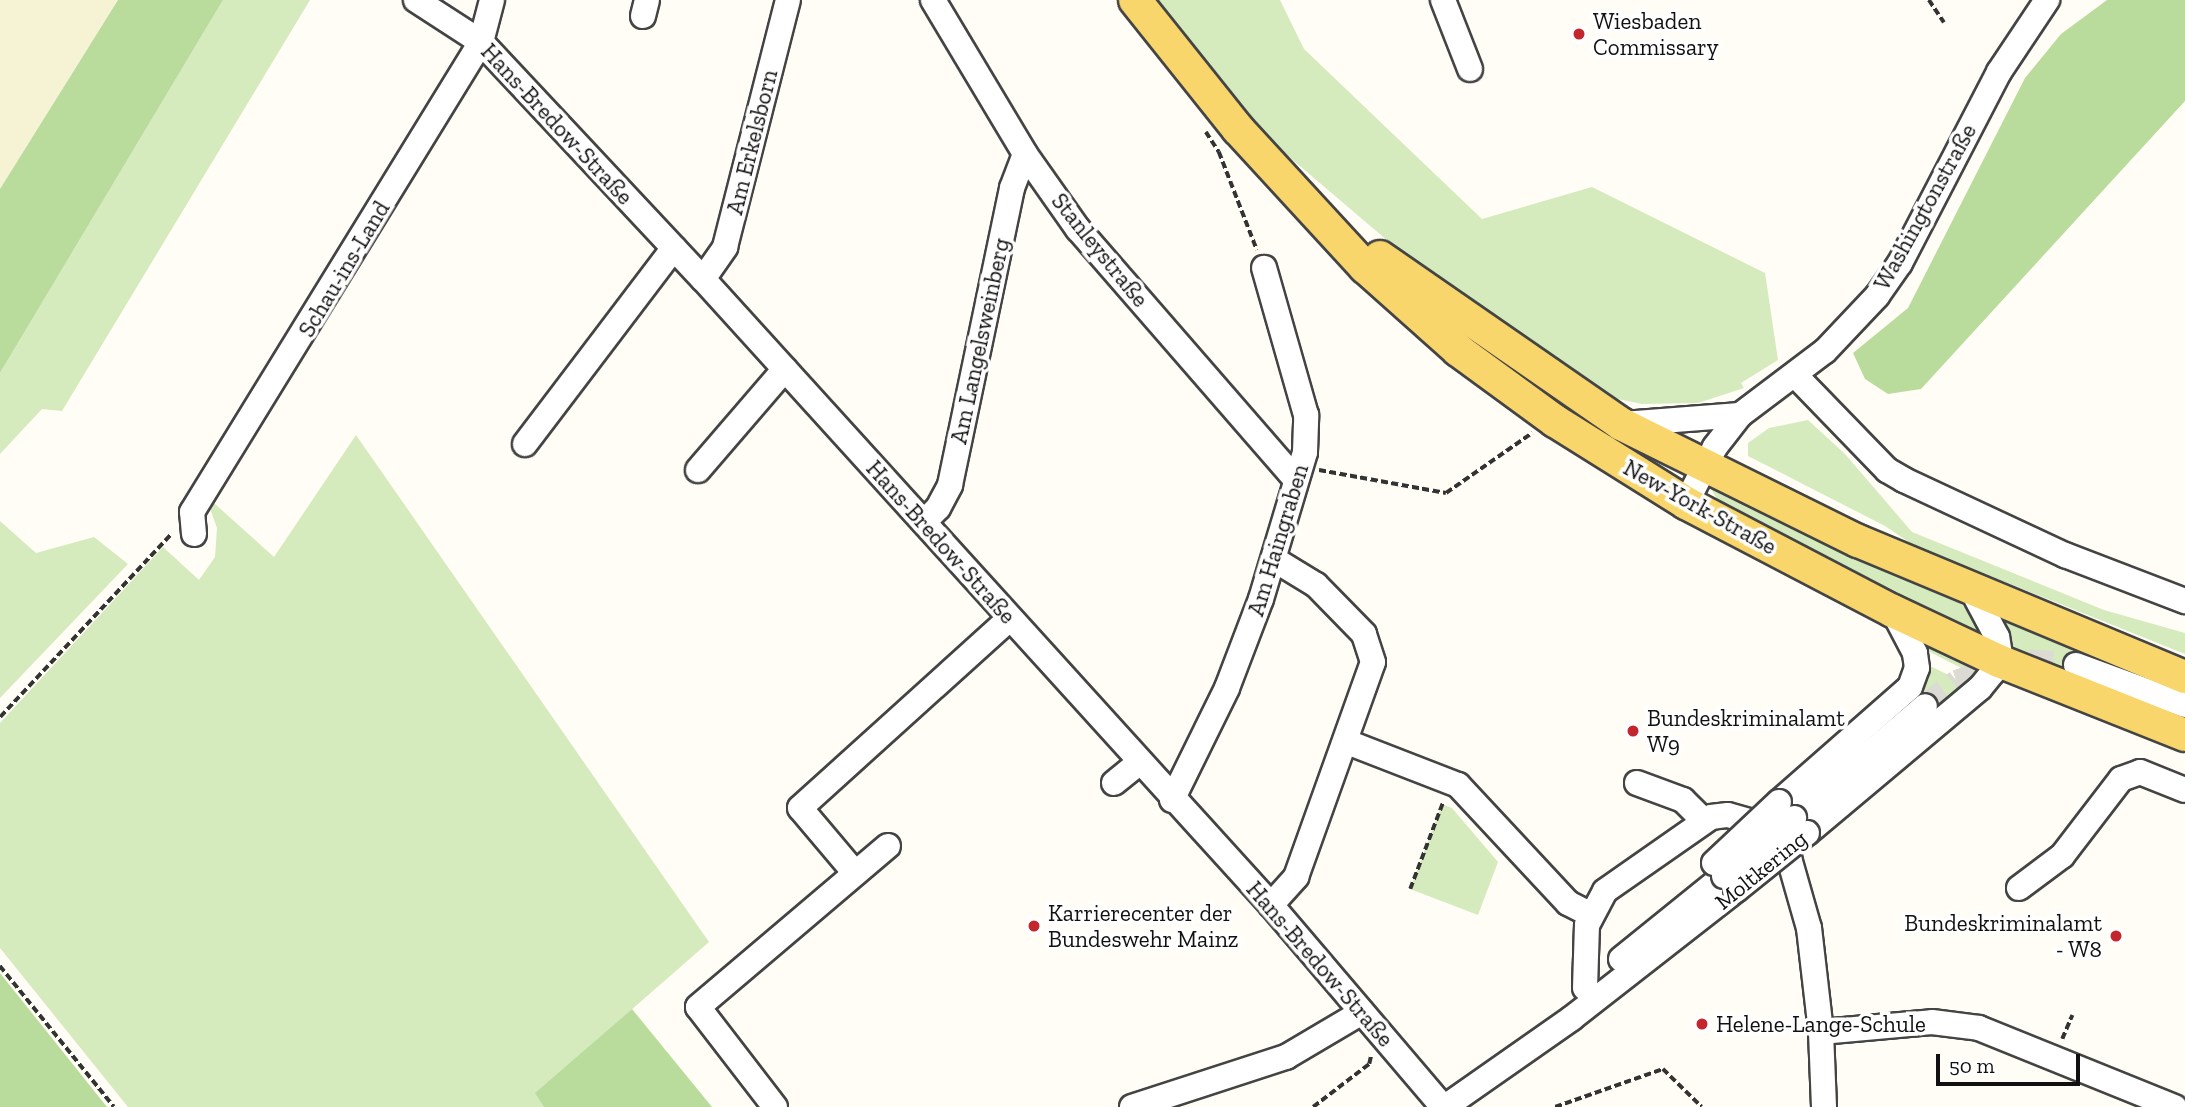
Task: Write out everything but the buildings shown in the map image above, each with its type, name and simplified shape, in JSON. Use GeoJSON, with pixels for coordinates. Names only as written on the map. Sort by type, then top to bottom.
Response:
{"type":"FeatureCollection","features":[{"type":"Feature","properties":{"kind":"main road","name":"New-York-Straße"},"geometry":{"type":"LineString","coordinates":[[1135,0],[1203,87],[1365,267],[1458,350],[1564,427],[1686,503],[1893,611],[1999,661],[2185,736]]}},
{"type":"Feature","properties":{"kind":"main road","name":"New-York-Straße"},"geometry":{"type":"LineString","coordinates":[[1282,176],[1372,252],[1467,322],[1620,424],[1704,467],[1973,592],[2185,677]]}},
{"type":"Feature","properties":{"kind":"street","name":"Hans-Bredow-Straße"},"geometry":{"type":"LineString","coordinates":[[416,0],[481,42],[703,279],[1171,800],[1271,905],[1445,1107]]}},
{"type":"Feature","properties":{"kind":"street","name":"Schau-ins-Land"},"geometry":{"type":"LineString","coordinates":[[193,523],[481,42],[492,0]]}},
{"type":"Feature","properties":{"kind":"street","name":"Am Erkelsborn"},"geometry":{"type":"LineString","coordinates":[[703,279],[725,247],[788,0]]}},
{"type":"Feature","properties":{"kind":"street","name":"Stanleystraße"},"geometry":{"type":"LineString","coordinates":[[933,0],[1025,154],[1078,229],[1298,473]]}},
{"type":"Feature","properties":{"kind":"street"},"geometry":{"type":"LineString","coordinates":[[1443,0],[1470,69]]}},
{"type":"Feature","properties":{"kind":"street","name":"Washingtonstraße"},"geometry":{"type":"LineString","coordinates":[[1686,503],[1704,467],[1740,415],[1796,376],[1852,325],[1900,263],[1999,72],[2047,0]]}},
{"type":"Feature","properties":{"kind":"street","name":"Am Langelsweinberg"},"geometry":{"type":"LineString","coordinates":[[924,522],[938,509],[950,485],[1012,188],[1025,154]]}},
{"type":"Feature","properties":{"kind":"street"},"geometry":{"type":"LineString","coordinates":[[525,444],[674,248]]}},
{"type":"Feature","properties":{"kind":"street","name":"Am Haingraben"},"geometry":{"type":"LineString","coordinates":[[1171,800],[1227,688],[1275,560],[1298,473],[1307,415],[1264,268]]}},
{"type":"Feature","properties":{"kind":"street"},"geometry":{"type":"LineString","coordinates":[[698,470],[785,369]]}},
{"type":"Feature","properties":{"kind":"street"},"geometry":{"type":"LineString","coordinates":[[1796,376],[1887,470],[1904,481],[2065,555],[2185,601]]}},
{"type":"Feature","properties":{"kind":"street"},"geometry":{"type":"LineString","coordinates":[[1620,424],[1740,415]]}},
{"type":"Feature","properties":{"kind":"street"},"geometry":{"type":"LineString","coordinates":[[1271,905],[1296,877],[1372,671],[1369,642],[1316,584],[1275,560]]}},
{"type":"Feature","properties":{"kind":"street"},"geometry":{"type":"LineString","coordinates":[[1973,592],[1993,625],[1999,661]]}},
{"type":"Feature","properties":{"kind":"street"},"geometry":{"type":"LineString","coordinates":[[1725,876],[1793,818],[1910,687],[1916,676],[1915,653],[1893,611]]}},
{"type":"Feature","properties":{"kind":"street"},"geometry":{"type":"LineString","coordinates":[[855,873],[800,808],[1010,618]]}},
{"type":"Feature","properties":{"kind":"street","name":"Moltkering"},"geometry":{"type":"LineString","coordinates":[[1793,818],[1980,688],[1999,661]]}},
{"type":"Feature","properties":{"kind":"street"},"geometry":{"type":"LineString","coordinates":[[2076,665],[2185,705]]}},
{"type":"Feature","properties":{"kind":"street","name":"Moltkering"},"geometry":{"type":"LineString","coordinates":[[1445,1107],[1585,988],[1725,876],[1925,706]]}},
{"type":"Feature","properties":{"kind":"street"},"geometry":{"type":"LineString","coordinates":[[1347,742],[1449,779],[1568,903],[1590,914]]}},
{"type":"Feature","properties":{"kind":"street"},"geometry":{"type":"LineString","coordinates":[[1114,783],[1139,763]]}},
{"type":"Feature","properties":{"kind":"street"},"geometry":{"type":"LineString","coordinates":[[2020,888],[2062,856],[2121,779],[2140,772],[2185,790]]}},
{"type":"Feature","properties":{"kind":"street"},"geometry":{"type":"LineString","coordinates":[[1637,783],[1683,800],[1703,820]]}},
{"type":"Feature","properties":{"kind":"street"},"geometry":{"type":"LineString","coordinates":[[1585,988],[1590,914],[1605,891],[1703,820],[1728,815],[1749,820],[1768,829],[1782,844],[1809,928],[1821,1032],[1824,1107]]}},
{"type":"Feature","properties":{"kind":"street"},"geometry":{"type":"LineString","coordinates":[[775,1107],[698,1007],[888,846]]}},
{"type":"Feature","properties":{"kind":"street","name":"Moltkering"},"geometry":{"type":"LineString","coordinates":[[1445,1107],[1572,1018],[1725,876]]}},
{"type":"Feature","properties":{"kind":"street"},"geometry":{"type":"LineString","coordinates":[[1132,1107],[1286,1057],[1369,1020]]}},
{"type":"Feature","properties":{"kind":"street"},"geometry":{"type":"LineString","coordinates":[[1821,1032],[1932,1023],[1979,1028],[2175,1107]]}},
{"type":"Feature","properties":{"kind":"path"},"geometry":{"type":"LineString","coordinates":[[1929,0],[1944,22]]}},
{"type":"Feature","properties":{"kind":"path"},"geometry":{"type":"LineString","coordinates":[[1199,122],[1219,152],[1264,268]]}},
{"type":"Feature","properties":{"kind":"path"},"geometry":{"type":"LineString","coordinates":[[1298,473],[1446,493],[1538,429]]}},
{"type":"Feature","properties":{"kind":"path"},"geometry":{"type":"LineString","coordinates":[[0,717],[193,523]]}},
{"type":"Feature","properties":{"kind":"path"},"geometry":{"type":"LineString","coordinates":[[1410,889],[1449,779]]}},
{"type":"Feature","properties":{"kind":"path"},"geometry":{"type":"LineString","coordinates":[[0,966],[114,1107]]}},
{"type":"Feature","properties":{"kind":"path"},"geometry":{"type":"LineString","coordinates":[[2061,1041],[2072,1015]]}},
{"type":"Feature","properties":{"kind":"path"},"geometry":{"type":"LineString","coordinates":[[1313,1107],[1369,1064],[1369,1020]]}},
{"type":"Feature","properties":{"kind":"path"},"geometry":{"type":"LineString","coordinates":[[1555,1107],[1663,1069],[1702,1107]]}},
{"type":"Feature","properties":{"kind":"shaded area"},"geometry":{"type":"Polygon","coordinates":[[[0,0],[118,0],[0,189],[0,0]]]}},
{"type":"Feature","properties":{"kind":"green space"},"geometry":{"type":"Polygon","coordinates":[[[118,0],[223,0],[0,373],[0,189],[118,0]]]}},
{"type":"Feature","properties":{"kind":"green space"},"geometry":{"type":"Polygon","coordinates":[[[223,0],[310,0],[62,411],[42,409],[0,454],[0,373],[223,0]]]}},
{"type":"Feature","properties":{"kind":"green space"},"geometry":{"type":"Polygon","coordinates":[[[1156,0],[1280,0],[1304,49],[1482,219],[1592,187],[1765,273],[1778,360],[1741,383],[1744,388],[1698,403],[1642,404],[1594,394],[1422,270],[1274,144],[1156,0]]]}},
{"type":"Feature","properties":{"kind":"green space"},"geometry":{"type":"Polygon","coordinates":[[[2107,0],[2185,0],[2185,101],[1921,389],[1888,394],[1865,379],[1853,353],[1908,308],[2025,78],[2061,34],[2107,0]]]}},
{"type":"Feature","properties":{"kind":"green space"},"geometry":{"type":"Polygon","coordinates":[[[1808,420],[1845,454],[1912,532],[2104,610],[2185,633],[2185,654],[1913,545],[1885,526],[1748,456],[1748,443],[1769,428],[1808,420]]]}},
{"type":"Feature","properties":{"kind":"green space"},"geometry":{"type":"Polygon","coordinates":[[[356,435],[709,942],[536,1093],[544,1107],[128,1107],[0,948],[0,723],[163,547],[199,580],[215,557],[217,528],[205,495],[274,557],[356,435]]]}},
{"type":"Feature","properties":{"kind":"green space"},"geometry":{"type":"Polygon","coordinates":[[[1708,484],[1945,591],[1973,614],[1982,639],[1739,515],[1717,499],[1708,484]]]}},
{"type":"Feature","properties":{"kind":"green space"},"geometry":{"type":"Polygon","coordinates":[[[0,521],[36,553],[94,537],[128,564],[0,698],[0,521]]]}},
{"type":"Feature","properties":{"kind":"green space"},"geometry":{"type":"Polygon","coordinates":[[[1995,614],[2080,647],[2073,679],[2003,649],[1995,614]]]}},
{"type":"Feature","properties":{"kind":"green space"},"geometry":{"type":"Polygon","coordinates":[[[1921,637],[1979,666],[1975,675],[1922,648],[1921,637]]]}},
{"type":"Feature","properties":{"kind":"green space"},"geometry":{"type":"Polygon","coordinates":[[[1924,663],[1967,684],[1933,714],[1914,694],[1924,663]]]}},
{"type":"Feature","properties":{"kind":"green space"},"geometry":{"type":"Polygon","coordinates":[[[1442,804],[1452,808],[1498,862],[1478,915],[1410,889],[1442,804]]]}},
{"type":"Feature","properties":{"kind":"green space"},"geometry":{"type":"Polygon","coordinates":[[[0,973],[107,1107],[0,1107],[0,973]]]}},
{"type":"Feature","properties":{"kind":"green space"},"geometry":{"type":"Polygon","coordinates":[[[632,1009],[712,1107],[544,1107],[535,1093],[632,1009]]]}},
{"type":"Feature","properties":{"kind":"tunnel"},"geometry":{"type":"LineString","coordinates":[[1925,706],[1957,682],[1994,667],[2029,661],[2076,665]]}},
{"type":"Feature","properties":{"kind":"place","name":"Wiesbaden Commissary"},"geometry":{"type":"Point","coordinates":[1579,34]}},
{"type":"Feature","properties":{"kind":"place","name":"Bundeskriminalamt W9"},"geometry":{"type":"Point","coordinates":[1633,731]}},
{"type":"Feature","properties":{"kind":"place","name":"Karrierecenter der Bundeswehr Mainz"},"geometry":{"type":"Point","coordinates":[1034,926]}},
{"type":"Feature","properties":{"kind":"place","name":"Bundeskriminalamt - W8"},"geometry":{"type":"Point","coordinates":[2116,936]}},
{"type":"Feature","properties":{"kind":"place","name":"Helene-Lange-Schule"},"geometry":{"type":"Point","coordinates":[1702,1024]}}]}
